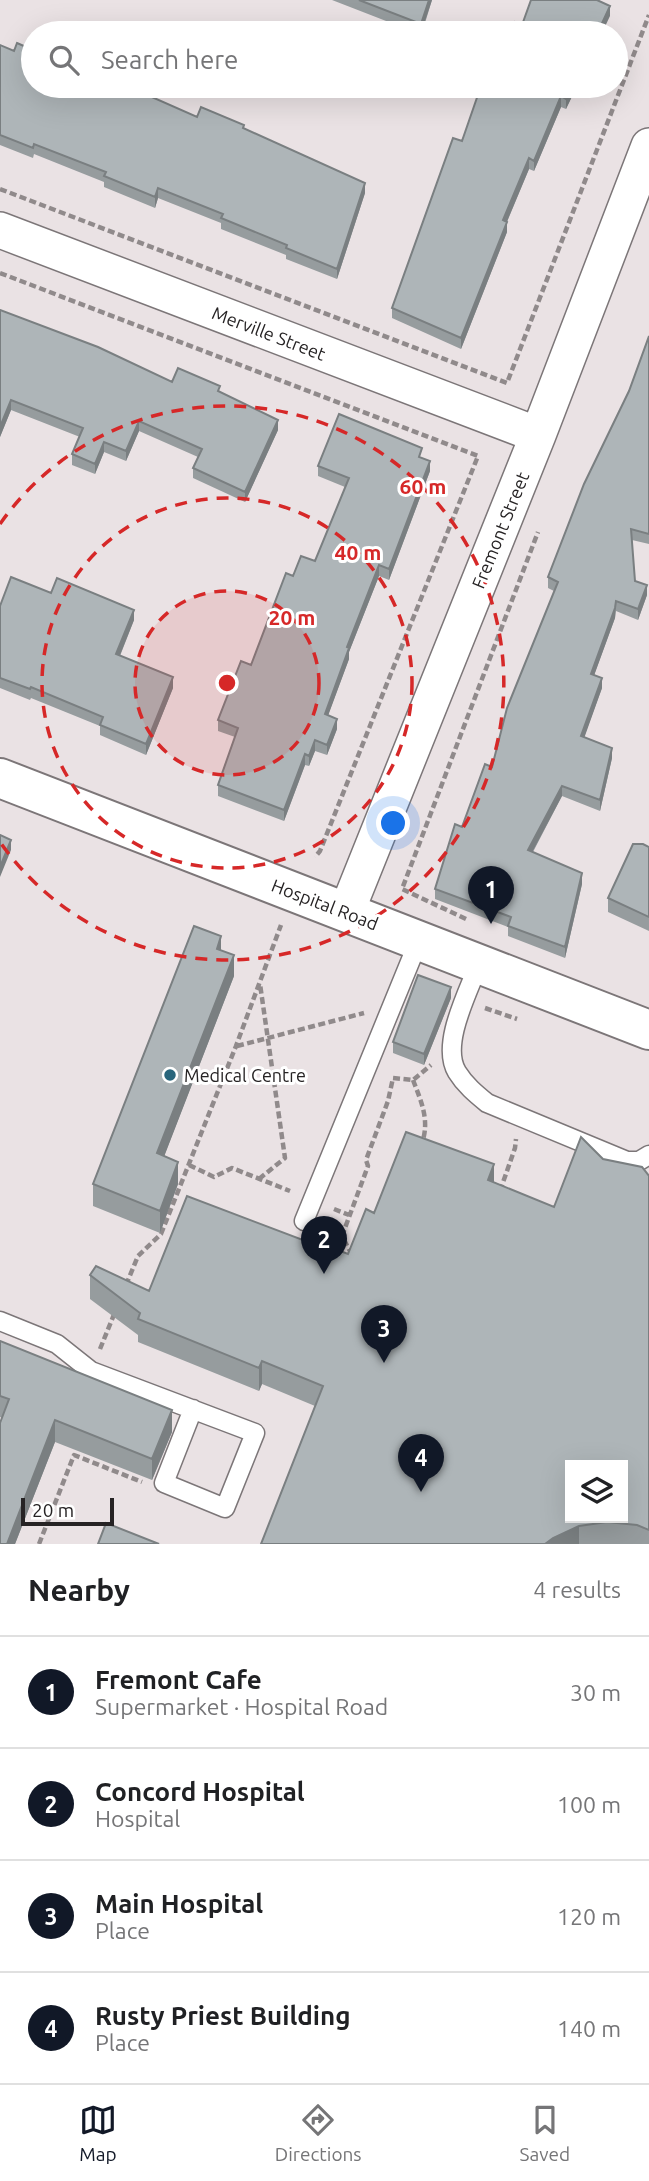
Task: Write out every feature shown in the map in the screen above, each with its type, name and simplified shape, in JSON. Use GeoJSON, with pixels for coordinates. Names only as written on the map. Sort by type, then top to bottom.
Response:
{"type":"FeatureCollection","features":[{"type":"Feature","properties":{"kind":"street","name":"Fremont Street"},"geometry":{"type":"LineString","coordinates":[[346,913],[538,435],[649,146]]}},
{"type":"Feature","properties":{"kind":"street","name":"Merville Street"},"geometry":{"type":"LineString","coordinates":[[0,230],[538,435]]}},
{"type":"Feature","properties":{"kind":"street","name":"Hospital Road"},"geometry":{"type":"LineString","coordinates":[[0,778],[649,1030]]}},
{"type":"Feature","properties":{"kind":"lane"},"geometry":{"type":"LineString","coordinates":[[304,1221],[419,940]]}},
{"type":"Feature","properties":{"kind":"lane"},"geometry":{"type":"LineString","coordinates":[[479,963],[453,1032],[452,1050],[456,1070],[469,1088],[487,1103],[627,1161],[639,1161],[649,1155]]}},
{"type":"Feature","properties":{"kind":"lane"},"geometry":{"type":"LineString","coordinates":[[0,1321],[57,1344],[91,1371],[193,1409],[255,1433],[225,1508],[164,1483],[193,1409]]}},
{"type":"Feature","properties":{"kind":"path"},"geometry":{"type":"LineString","coordinates":[[628,69],[649,15]]}},
{"type":"Feature","properties":{"kind":"path"},"geometry":{"type":"LineString","coordinates":[[0,189],[507,383],[617,98]]}},
{"type":"Feature","properties":{"kind":"path"},"geometry":{"type":"LineString","coordinates":[[0,273],[478,456],[315,857]]}},
{"type":"Feature","properties":{"kind":"path"},"geometry":{"type":"LineString","coordinates":[[474,922],[402,889],[540,526]]}},
{"type":"Feature","properties":{"kind":"path"},"geometry":{"type":"LineString","coordinates":[[122,1295],[138,1256],[161,1234],[281,925]]}},
{"type":"Feature","properties":{"kind":"path"},"geometry":{"type":"LineString","coordinates":[[259,984],[285,1158],[259,1179]]}},
{"type":"Feature","properties":{"kind":"path"},"geometry":{"type":"LineString","coordinates":[[236,1046],[368,1012]]}},
{"type":"Feature","properties":{"kind":"path"},"geometry":{"type":"LineString","coordinates":[[358,1265],[342,1236],[368,1166],[366,1160],[388,1101],[393,1078],[413,1080],[436,1061]]}},
{"type":"Feature","properties":{"kind":"path"},"geometry":{"type":"LineString","coordinates":[[413,1080],[426,1121],[421,1146]]}},
{"type":"Feature","properties":{"kind":"path"},"geometry":{"type":"LineString","coordinates":[[189,1165],[214,1177],[232,1168],[349,1215]]}},
{"type":"Feature","properties":{"kind":"path"},"geometry":{"type":"LineString","coordinates":[[91,1371],[117,1307]]}},
{"type":"Feature","properties":{"kind":"path"},"geometry":{"type":"LineString","coordinates":[[39,1544],[74,1455],[151,1485]]}},
{"type":"Feature","properties":{"kind":"building"},"geometry":{"type":"Polygon","coordinates":[[[359,0],[429,0],[422,21],[413,21],[359,0]]]}},
{"type":"Feature","properties":{"kind":"building"},"geometry":{"type":"Polygon","coordinates":[[[531,0],[597,0],[610,6],[603,21],[523,21],[531,0]]]}},
{"type":"Feature","properties":{"kind":"building"},"geometry":{"type":"Polygon","coordinates":[[[17,43],[21,45],[21,98],[154,98],[197,117],[201,107],[365,183],[337,269],[221,218],[223,214],[158,188],[155,197],[104,176],[106,172],[34,144],[33,148],[0,135],[0,45],[14,51],[17,43]]]}},
{"type":"Feature","properties":{"kind":"building"},"geometry":{"type":"Polygon","coordinates":[[[477,98],[560,98],[534,161],[529,158],[503,220],[507,222],[461,338],[392,308],[453,138],[462,141],[477,98]]]}},
{"type":"Feature","properties":{"kind":"building"},"geometry":{"type":"Polygon","coordinates":[[[0,310],[98,347],[172,382],[178,368],[220,386],[218,391],[278,420],[245,492],[193,468],[202,449],[139,421],[126,451],[104,442],[95,464],[72,454],[83,428],[11,400],[0,427],[0,310]]]}},
{"type":"Feature","properties":{"kind":"building"},"geometry":{"type":"Polygon","coordinates":[[[649,336],[649,534],[631,529],[635,581],[647,585],[638,609],[616,601],[591,674],[602,678],[581,736],[612,748],[600,800],[562,786],[528,850],[582,873],[565,947],[508,926],[511,917],[435,889],[455,824],[462,827],[485,764],[492,767],[507,708],[558,582],[548,577],[584,484],[629,391],[649,336]]]}},
{"type":"Feature","properties":{"kind":"building"},"geometry":{"type":"Polygon","coordinates":[[[339,414],[422,448],[419,457],[430,461],[389,569],[379,565],[347,647],[349,648],[325,714],[337,719],[327,745],[315,740],[309,756],[305,754],[284,810],[218,785],[238,728],[218,720],[241,661],[251,665],[286,573],[293,576],[301,556],[315,561],[349,478],[318,466],[339,414]]]}},
{"type":"Feature","properties":{"kind":"building"},"geometry":{"type":"Polygon","coordinates":[[[11,577],[51,593],[57,578],[134,610],[116,654],[173,677],[146,744],[100,725],[103,717],[31,687],[30,689],[0,678],[0,606],[11,577]]]}},
{"type":"Feature","properties":{"kind":"building"},"geometry":{"type":"Polygon","coordinates":[[[0,835],[11,840],[0,867],[0,835]]]}},
{"type":"Feature","properties":{"kind":"building"},"geometry":{"type":"Polygon","coordinates":[[[633,844],[649,847],[649,917],[608,898],[633,844]]]}},
{"type":"Feature","properties":{"kind":"building","name":"Medical Centre"},"geometry":{"type":"Polygon","coordinates":[[[194,926],[221,936],[217,949],[234,955],[157,1153],[178,1162],[160,1211],[93,1184],[194,926]]]}},
{"type":"Feature","properties":{"kind":"building"},"geometry":{"type":"Polygon","coordinates":[[[418,975],[451,987],[424,1054],[393,1042],[418,975]]]}},
{"type":"Feature","properties":{"kind":"building"},"geometry":{"type":"Polygon","coordinates":[[[406,1132],[494,1164],[488,1180],[554,1207],[581,1137],[603,1159],[642,1167],[649,1176],[649,1530],[637,1525],[617,1523],[628,1523],[628,1460],[565,1460],[565,1523],[600,1523],[579,1526],[545,1544],[261,1544],[323,1386],[262,1361],[259,1368],[138,1319],[140,1313],[90,1275],[96,1266],[149,1291],[187,1196],[308,1242],[309,1239],[348,1254],[366,1209],[374,1213],[406,1132]]]}},
{"type":"Feature","properties":{"kind":"building"},"geometry":{"type":"Polygon","coordinates":[[[0,1341],[172,1410],[152,1459],[55,1420],[7,1544],[0,1544],[0,1423],[9,1399],[0,1396],[0,1341]]]}},
{"type":"Feature","properties":{"kind":"building"},"geometry":{"type":"Polygon","coordinates":[[[106,1523],[159,1544],[98,1544],[106,1523]]]}},
{"type":"Feature","properties":{"kind":"place","name":"Fremont Cafe"},"geometry":{"type":"Point","coordinates":[491,924]}},
{"type":"Feature","properties":{"kind":"place","name":"Medical Centre"},"geometry":{"type":"Point","coordinates":[170,1075]}},
{"type":"Feature","properties":{"kind":"place","name":"Concord Hospital"},"geometry":{"type":"Point","coordinates":[324,1274]}},
{"type":"Feature","properties":{"kind":"place","name":"Main Hospital"},"geometry":{"type":"Point","coordinates":[384,1363]}},
{"type":"Feature","properties":{"kind":"place","name":"Rusty Priest Building"},"geometry":{"type":"Point","coordinates":[421,1492]}}]}
